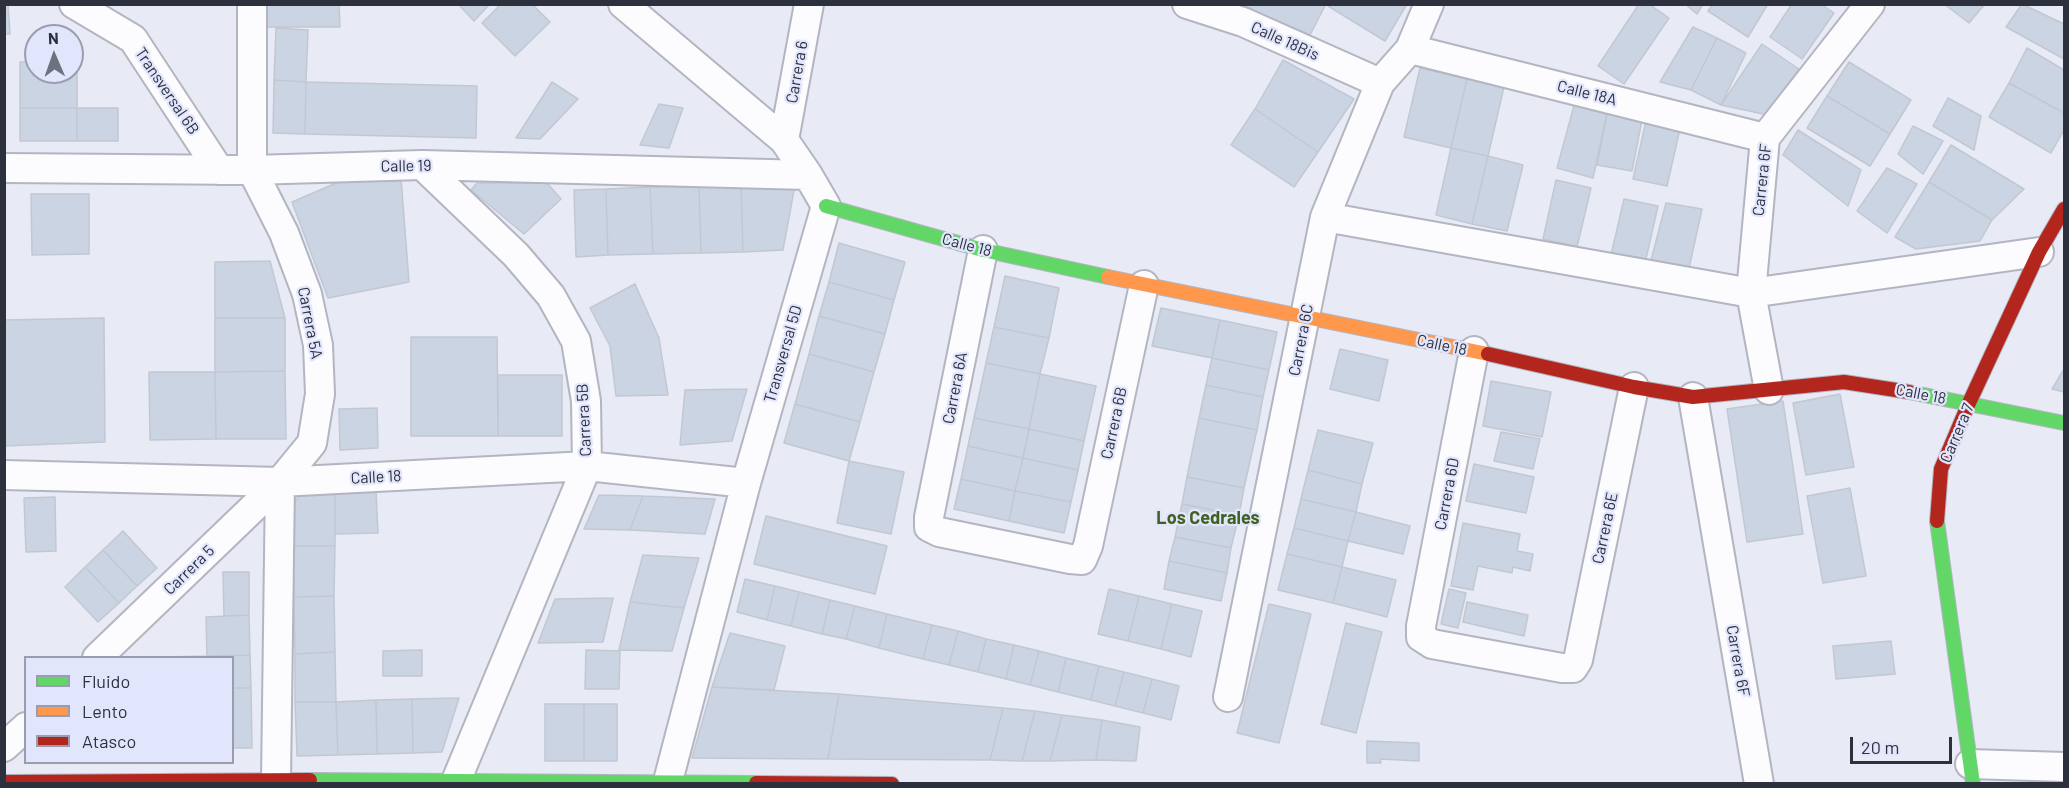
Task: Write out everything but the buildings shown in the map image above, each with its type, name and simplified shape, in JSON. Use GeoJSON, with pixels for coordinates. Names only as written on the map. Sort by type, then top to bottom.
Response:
{"type":"FeatureCollection","features":[{"type":"Feature","properties":{"kind":"street","name":"Transversal 6B"},"geometry":{"type":"LineString","coordinates":[[74,4],[133,39],[219,170]]}},
{"type":"Feature","properties":{"kind":"street","name":"Carrera 5A"},"geometry":{"type":"LineString","coordinates":[[252,4],[252,170],[284,233],[307,294],[318,345],[320,394],[312,443],[280,482]]}},
{"type":"Feature","properties":{"kind":"street"},"geometry":{"type":"LineString","coordinates":[[623,4],[784,140],[826,206]]}},
{"type":"Feature","properties":{"kind":"street","name":"Carrera 6"},"geometry":{"type":"LineString","coordinates":[[784,140],[809,4]]}},
{"type":"Feature","properties":{"kind":"street","name":"Calle 18Bis"},"geometry":{"type":"LineString","coordinates":[[1188,4],[1243,22],[1380,83]]}},
{"type":"Feature","properties":{"kind":"street","name":"Carrera 6C"},"geometry":{"type":"LineString","coordinates":[[1228,697],[1325,217],[1380,83],[1410,49],[1429,4]]}},
{"type":"Feature","properties":{"kind":"street","name":"Carrera 6F"},"geometry":{"type":"LineString","coordinates":[[1769,390],[1751,293],[1765,138],[1863,7]]}},
{"type":"Feature","properties":{"kind":"street","name":"Calle 18A"},"geometry":{"type":"LineString","coordinates":[[1410,49],[1765,138]]}},
{"type":"Feature","properties":{"kind":"street","name":"Calle 19"},"geometry":{"type":"LineString","coordinates":[[4,168],[252,170],[422,165],[808,175]]}},
{"type":"Feature","properties":{"kind":"street","name":"Carrera 5B"},"geometry":{"type":"LineString","coordinates":[[422,165],[516,255],[551,296],[576,341],[586,401],[586,466],[456,782]]}},
{"type":"Feature","properties":{"kind":"street","name":"Calle 18"},"geometry":{"type":"LineString","coordinates":[[826,206],[983,250],[1144,285],[1474,351],[1634,387],[1693,397],[1844,381],[2064,423]]}},
{"type":"Feature","properties":{"kind":"street","name":"Transversal 5D"},"geometry":{"type":"LineString","coordinates":[[668,781],[746,483],[826,206]]}},
{"type":"Feature","properties":{"kind":"street","name":"Carrera 7"},"geometry":{"type":"LineString","coordinates":[[1972,774],[1936,514],[1941,470],[2039,252],[2064,209]]}},
{"type":"Feature","properties":{"kind":"street"},"geometry":{"type":"LineString","coordinates":[[1325,217],[1751,293],[2039,252]]}},
{"type":"Feature","properties":{"kind":"street","name":"Carrera 6A"},"geometry":{"type":"LineString","coordinates":[[983,250],[929,517],[929,527],[939,532],[1082,560]]}},
{"type":"Feature","properties":{"kind":"street","name":"Carrera 6B"},"geometry":{"type":"LineString","coordinates":[[1082,560],[1088,546],[1144,285]]}},
{"type":"Feature","properties":{"kind":"street","name":"Carrera 6D"},"geometry":{"type":"LineString","coordinates":[[1474,351],[1420,637],[1431,644],[1562,668],[1573,668]]}},
{"type":"Feature","properties":{"kind":"street","name":"Carrera 6E"},"geometry":{"type":"LineString","coordinates":[[1573,668],[1578,660],[1634,387]]}},
{"type":"Feature","properties":{"kind":"street","name":"Carrera 6F"},"geometry":{"type":"LineString","coordinates":[[1693,397],[1759,783]]}},
{"type":"Feature","properties":{"kind":"street","name":"Calle 18"},"geometry":{"type":"LineString","coordinates":[[4,475],[280,482],[586,466],[746,483]]}},
{"type":"Feature","properties":{"kind":"street"},"geometry":{"type":"LineString","coordinates":[[276,782],[280,482]]}},
{"type":"Feature","properties":{"kind":"street","name":"Carrera 5"},"geometry":{"type":"LineString","coordinates":[[99,656],[280,482]]}},
{"type":"Feature","properties":{"kind":"street"},"geometry":{"type":"LineString","coordinates":[[4,747],[24,729]]}},
{"type":"Feature","properties":{"kind":"street"},"geometry":{"type":"LineString","coordinates":[[1972,774],[2064,767]]}},
{"type":"Feature","properties":{"kind":"street"},"geometry":{"type":"LineString","coordinates":[[4,782],[892,783]]}},
{"type":"Feature","properties":{"kind":"traffic: fast"},"geometry":{"type":"LineString","coordinates":[[826,206],[983,250],[1108,277]]}},
{"type":"Feature","properties":{"kind":"traffic: fast"},"geometry":{"type":"LineString","coordinates":[[1909,392],[2064,423]]}},
{"type":"Feature","properties":{"kind":"traffic: fast"},"geometry":{"type":"LineString","coordinates":[[1937,521],[1973,784]]}},
{"type":"Feature","properties":{"kind":"traffic: fast"},"geometry":{"type":"LineString","coordinates":[[310,780],[756,783]]}},
{"type":"Feature","properties":{"kind":"traffic: slow"},"geometry":{"type":"LineString","coordinates":[[1108,277],[1488,354]]}},
{"type":"Feature","properties":{"kind":"traffic: jam"},"geometry":{"type":"LineString","coordinates":[[1937,521],[1941,469],[2039,252],[2064,209]]}},
{"type":"Feature","properties":{"kind":"traffic: jam"},"geometry":{"type":"LineString","coordinates":[[1488,354],[1634,387],[1693,397],[1844,382],[1909,392]]}},
{"type":"Feature","properties":{"kind":"traffic: jam"},"geometry":{"type":"LineString","coordinates":[[4,782],[310,780]]}},
{"type":"Feature","properties":{"kind":"traffic: jam"},"geometry":{"type":"LineString","coordinates":[[756,783],[892,784]]}},
{"type":"Feature","properties":{"kind":"district","name":"Los Cedrales"},"geometry":{"type":"Point","coordinates":[1208,518]}}]}
